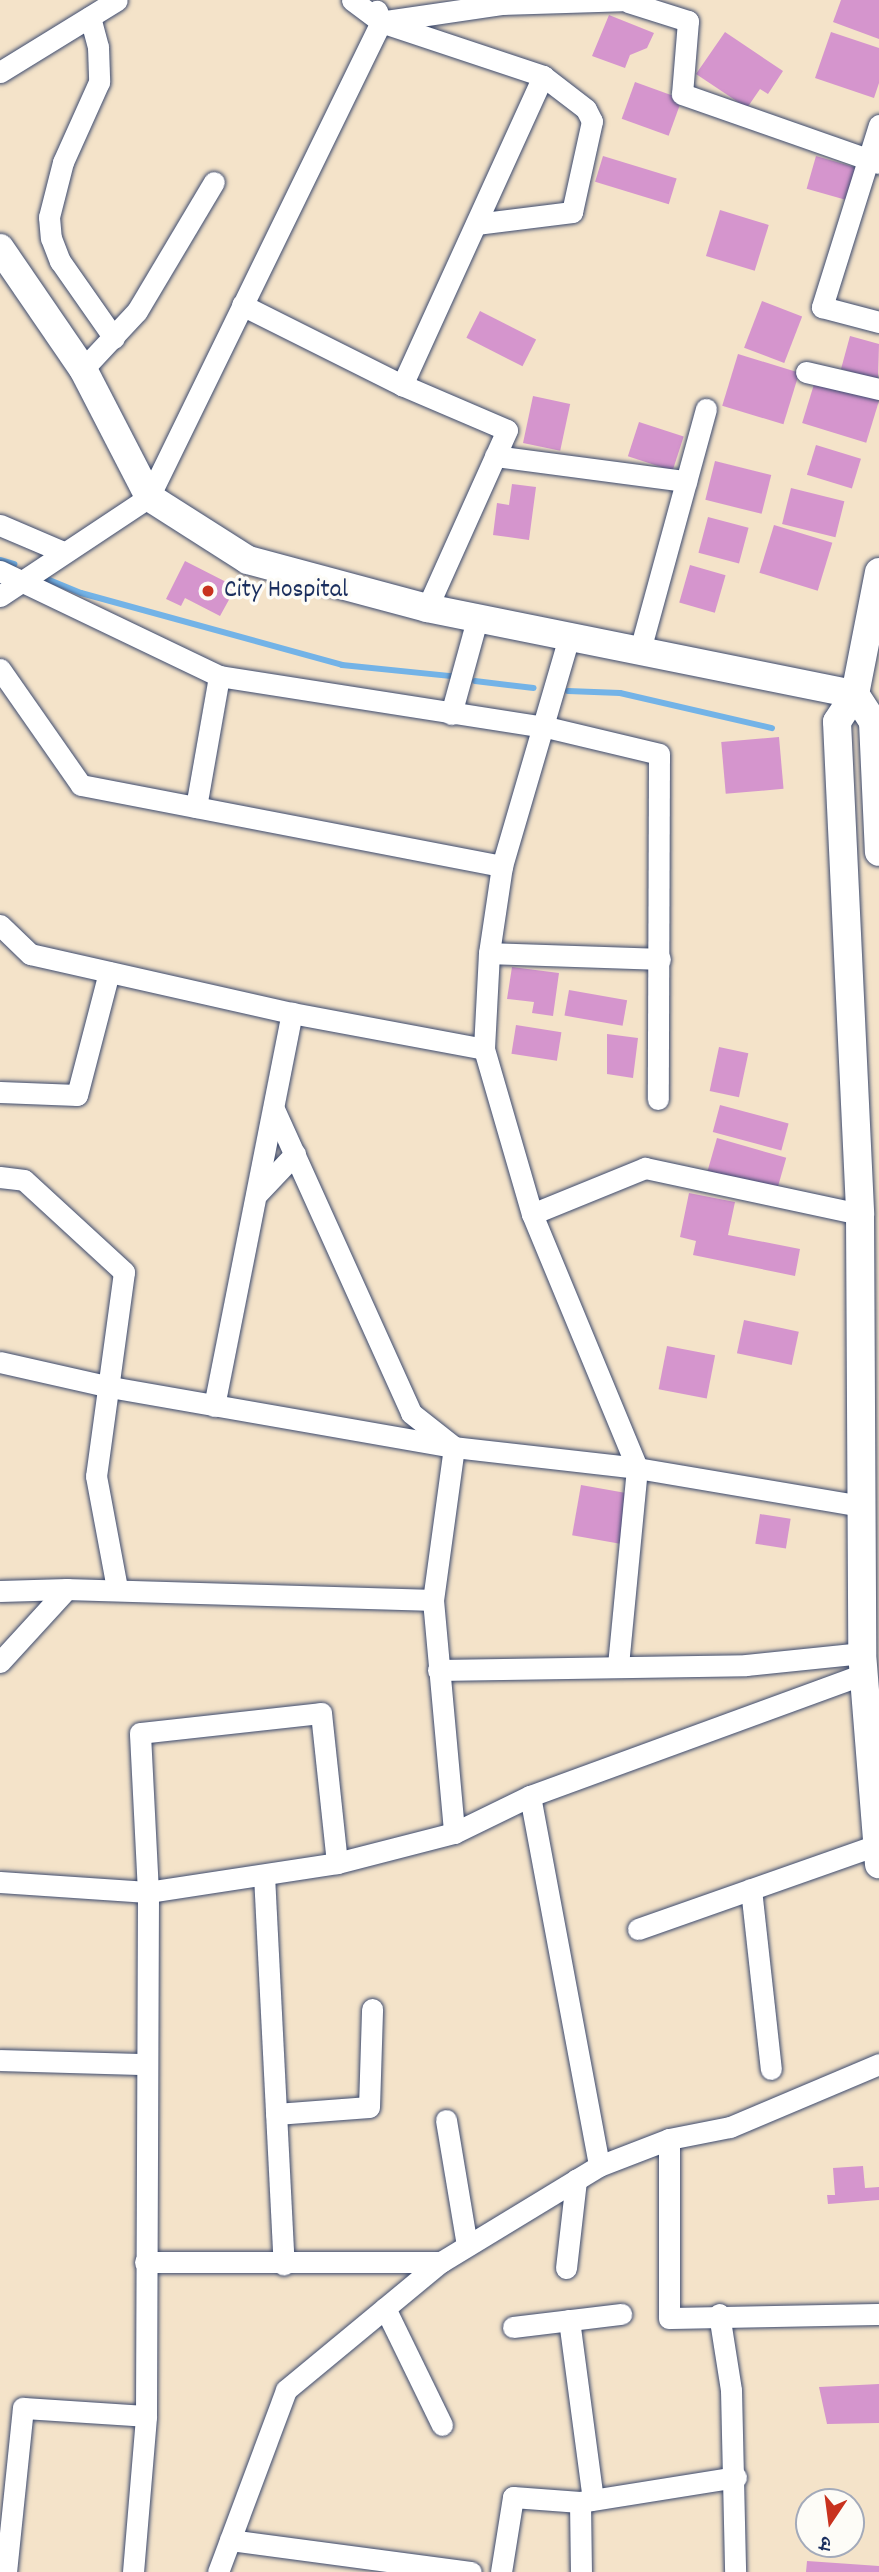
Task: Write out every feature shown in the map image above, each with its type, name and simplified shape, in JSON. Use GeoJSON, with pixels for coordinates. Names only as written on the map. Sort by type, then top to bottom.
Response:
{"type":"FeatureCollection","features":[{"type":"Feature","properties":{"kind":"street"},"geometry":{"type":"LineString","coordinates":[[352,0],[381,22],[543,76],[586,109],[592,121],[572,212],[476,223]]}},
{"type":"Feature","properties":{"kind":"street"},"geometry":{"type":"LineString","coordinates":[[0,596],[61,551],[149,497],[381,22],[373,0]]}},
{"type":"Feature","properties":{"kind":"street"},"geometry":{"type":"LineString","coordinates":[[381,22],[503,4],[628,1],[688,21],[682,94],[875,162]]}},
{"type":"Feature","properties":{"kind":"street"},"geometry":{"type":"LineString","coordinates":[[0,72],[99,7]]}},
{"type":"Feature","properties":{"kind":"street"},"geometry":{"type":"LineString","coordinates":[[99,7],[99,82],[63,162],[49,217],[51,238],[60,261],[114,338]]}},
{"type":"Feature","properties":{"kind":"street"},"geometry":{"type":"LineString","coordinates":[[402,385],[543,76]]}},
{"type":"Feature","properties":{"kind":"street"},"geometry":{"type":"LineString","coordinates":[[879,125],[875,162],[822,306],[879,322]]}},
{"type":"Feature","properties":{"kind":"street"},"geometry":{"type":"LineString","coordinates":[[83,369],[114,338],[165,271],[214,182]]}},
{"type":"Feature","properties":{"kind":"street"},"geometry":{"type":"LineString","coordinates":[[0,248],[83,369],[149,497],[248,560],[427,608],[478,616],[569,637],[855,694],[873,722],[879,852]]}},
{"type":"Feature","properties":{"kind":"street"},"geometry":{"type":"LineString","coordinates":[[242,305],[402,385],[508,429],[522,460]]}},
{"type":"Feature","properties":{"kind":"street"},"geometry":{"type":"LineString","coordinates":[[806,372],[879,389]]}},
{"type":"Feature","properties":{"kind":"street"},"geometry":{"type":"LineString","coordinates":[[640,650],[706,409]]}},
{"type":"Feature","properties":{"kind":"street"},"geometry":{"type":"LineString","coordinates":[[427,608],[508,429]]}},
{"type":"Feature","properties":{"kind":"street"},"geometry":{"type":"LineString","coordinates":[[495,456],[687,481]]}},
{"type":"Feature","properties":{"kind":"street"},"geometry":{"type":"LineString","coordinates":[[0,525],[61,551]]}},
{"type":"Feature","properties":{"kind":"street"},"geometry":{"type":"LineString","coordinates":[[0,571],[24,580],[219,676],[546,727],[659,754],[660,959],[657,1099]]}},
{"type":"Feature","properties":{"kind":"street"},"geometry":{"type":"LineString","coordinates":[[638,1929],[751,1889],[878,1854],[873,1702],[863,1664],[860,1214],[837,722],[855,694],[879,572]]}},
{"type":"Feature","properties":{"kind":"street"},"geometry":{"type":"LineString","coordinates":[[451,714],[478,616]]}},
{"type":"Feature","properties":{"kind":"street"},"geometry":{"type":"LineString","coordinates":[[569,637],[546,727],[502,866],[489,953],[484,1049],[531,1214],[637,1468],[618,1665]]}},
{"type":"Feature","properties":{"kind":"street"},"geometry":{"type":"LineString","coordinates":[[0,669],[81,785],[502,866]]}},
{"type":"Feature","properties":{"kind":"street"},"geometry":{"type":"LineString","coordinates":[[196,807],[219,676]]}},
{"type":"Feature","properties":{"kind":"street"},"geometry":{"type":"LineString","coordinates":[[839,759],[874,762]]}},
{"type":"Feature","properties":{"kind":"street"},"geometry":{"type":"LineString","coordinates":[[0,925],[30,954],[292,1013],[484,1049]]}},
{"type":"Feature","properties":{"kind":"street"},"geometry":{"type":"LineString","coordinates":[[489,953],[660,959]]}},
{"type":"Feature","properties":{"kind":"street"},"geometry":{"type":"LineString","coordinates":[[0,1092],[77,1095],[109,972]]}},
{"type":"Feature","properties":{"kind":"street"},"geometry":{"type":"LineString","coordinates":[[214,1406],[292,1013]]}},
{"type":"Feature","properties":{"kind":"street"},"geometry":{"type":"LineString","coordinates":[[274,1109],[411,1413],[454,1447]]}},
{"type":"Feature","properties":{"kind":"street"},"geometry":{"type":"LineString","coordinates":[[257,1195],[295,1154]]}},
{"type":"Feature","properties":{"kind":"street"},"geometry":{"type":"LineString","coordinates":[[531,1214],[645,1168],[860,1214]]}},
{"type":"Feature","properties":{"kind":"street"},"geometry":{"type":"LineString","coordinates":[[0,1177],[24,1180],[124,1272],[96,1476],[117,1588]]}},
{"type":"Feature","properties":{"kind":"street"},"geometry":{"type":"LineString","coordinates":[[0,1362],[110,1387],[454,1447],[637,1468],[861,1506]]}},
{"type":"Feature","properties":{"kind":"street"},"geometry":{"type":"LineString","coordinates":[[454,1447],[433,1600],[454,1833]]}},
{"type":"Feature","properties":{"kind":"street"},"geometry":{"type":"LineString","coordinates":[[0,1591],[117,1588],[433,1600]]}},
{"type":"Feature","properties":{"kind":"street"},"geometry":{"type":"LineString","coordinates":[[0,1662],[67,1589]]}},
{"type":"Feature","properties":{"kind":"street"},"geometry":{"type":"LineString","coordinates":[[438,1670],[618,1665],[863,1664]]}},
{"type":"Feature","properties":{"kind":"street"},"geometry":{"type":"LineString","coordinates":[[0,1882],[148,1892],[337,1863],[454,1833],[530,1796],[863,1664]]}},
{"type":"Feature","properties":{"kind":"street"},"geometry":{"type":"LineString","coordinates":[[134,2572],[146,2416],[148,1892],[140,1733],[321,1713],[337,1863]]}},
{"type":"Feature","properties":{"kind":"street"},"geometry":{"type":"LineString","coordinates":[[530,1796],[599,2166]]}},
{"type":"Feature","properties":{"kind":"street"},"geometry":{"type":"LineString","coordinates":[[264,1875],[284,2263]]}},
{"type":"Feature","properties":{"kind":"street"},"geometry":{"type":"LineString","coordinates":[[751,1889],[771,2069]]}},
{"type":"Feature","properties":{"kind":"street"},"geometry":{"type":"LineString","coordinates":[[276,2114],[369,2108],[372,2009]]}},
{"type":"Feature","properties":{"kind":"street"},"geometry":{"type":"LineString","coordinates":[[0,2060],[147,2064]]}},
{"type":"Feature","properties":{"kind":"street"},"geometry":{"type":"LineString","coordinates":[[218,2572],[286,2390],[441,2262],[599,2166],[669,2139],[730,2127],[879,2064]]}},
{"type":"Feature","properties":{"kind":"street"},"geometry":{"type":"LineString","coordinates":[[446,2120],[467,2245]]}},
{"type":"Feature","properties":{"kind":"street"},"geometry":{"type":"LineString","coordinates":[[669,2139],[669,2318],[719,2314],[879,2314]]}},
{"type":"Feature","properties":{"kind":"street"},"geometry":{"type":"LineString","coordinates":[[566,2268],[576,2180]]}},
{"type":"Feature","properties":{"kind":"street"},"geometry":{"type":"LineString","coordinates":[[145,2262],[441,2262]]}},
{"type":"Feature","properties":{"kind":"street"},"geometry":{"type":"LineString","coordinates":[[385,2308],[442,2425]]}},
{"type":"Feature","properties":{"kind":"street"},"geometry":{"type":"LineString","coordinates":[[513,2327],[621,2314]]}},
{"type":"Feature","properties":{"kind":"street"},"geometry":{"type":"LineString","coordinates":[[719,2314],[731,2390],[736,2477],[735,2572]]}},
{"type":"Feature","properties":{"kind":"street"},"geometry":{"type":"LineString","coordinates":[[569,2320],[587,2501],[581,2572]]}},
{"type":"Feature","properties":{"kind":"street"},"geometry":{"type":"LineString","coordinates":[[6,2572],[23,2409],[146,2416]]}},
{"type":"Feature","properties":{"kind":"street"},"geometry":{"type":"LineString","coordinates":[[501,2572],[513,2497],[587,2501],[736,2477]]}},
{"type":"Feature","properties":{"kind":"street"},"geometry":{"type":"LineString","coordinates":[[230,2540],[471,2572]]}},
{"type":"Feature","properties":{"kind":"building"},"geometry":{"type":"Polygon","coordinates":[[[841,0],[879,0],[879,39],[833,22],[841,0]]]}},
{"type":"Feature","properties":{"kind":"building"},"geometry":{"type":"Polygon","coordinates":[[[609,15],[654,33],[647,48],[630,55],[625,68],[592,56],[609,15]]]}},
{"type":"Feature","properties":{"kind":"building"},"geometry":{"type":"Polygon","coordinates":[[[725,32],[783,71],[768,94],[760,89],[747,108],[696,74],[725,32]]]}},
{"type":"Feature","properties":{"kind":"building"},"geometry":{"type":"Polygon","coordinates":[[[831,32],[879,48],[879,83],[874,98],[815,78],[831,32]]]}},
{"type":"Feature","properties":{"kind":"building"},"geometry":{"type":"Polygon","coordinates":[[[635,82],[682,99],[669,136],[622,119],[635,82]]]}},
{"type":"Feature","properties":{"kind":"building"},"geometry":{"type":"Polygon","coordinates":[[[603,156],[677,179],[669,204],[595,182],[603,156]]]}},
{"type":"Feature","properties":{"kind":"building"},"geometry":{"type":"Polygon","coordinates":[[[816,156],[859,168],[850,201],[807,189],[816,156]]]}},
{"type":"Feature","properties":{"kind":"building"},"geometry":{"type":"Polygon","coordinates":[[[720,210],[769,225],[755,271],[706,256],[720,210]]]}},
{"type":"Feature","properties":{"kind":"building"},"geometry":{"type":"Polygon","coordinates":[[[762,301],[802,316],[784,363],[744,348],[762,301]]]}},
{"type":"Feature","properties":{"kind":"building"},"geometry":{"type":"Polygon","coordinates":[[[480,311],[536,340],[523,366],[466,338],[480,311]]]}},
{"type":"Feature","properties":{"kind":"building"},"geometry":{"type":"Polygon","coordinates":[[[850,336],[879,344],[878,379],[841,369],[850,336]]]}},
{"type":"Feature","properties":{"kind":"building"},"geometry":{"type":"Polygon","coordinates":[[[738,354],[799,373],[783,424],[722,406],[738,354]]]}},
{"type":"Feature","properties":{"kind":"building"},"geometry":{"type":"Polygon","coordinates":[[[815,381],[879,401],[866,443],[802,423],[815,381]]]}},
{"type":"Feature","properties":{"kind":"building"},"geometry":{"type":"Polygon","coordinates":[[[533,396],[570,404],[560,451],[523,443],[533,396]]]}},
{"type":"Feature","properties":{"kind":"building"},"geometry":{"type":"Polygon","coordinates":[[[639,422],[684,437],[673,471],[628,456],[639,422]]]}},
{"type":"Feature","properties":{"kind":"building"},"geometry":{"type":"Polygon","coordinates":[[[816,445],[861,459],[852,488],[807,475],[816,445]]]}},
{"type":"Feature","properties":{"kind":"building"},"geometry":{"type":"Polygon","coordinates":[[[715,461],[771,475],[762,514],[705,500],[715,461]]]}},
{"type":"Feature","properties":{"kind":"building"},"geometry":{"type":"Polygon","coordinates":[[[512,484],[536,487],[529,540],[493,535],[497,503],[509,505],[512,484]]]}},
{"type":"Feature","properties":{"kind":"building"},"geometry":{"type":"Polygon","coordinates":[[[791,488],[844,501],[835,537],[782,524],[791,488]]]}},
{"type":"Feature","properties":{"kind":"building"},"geometry":{"type":"Polygon","coordinates":[[[708,517],[749,528],[739,564],[698,553],[708,517]]]}},
{"type":"Feature","properties":{"kind":"building"},"geometry":{"type":"Polygon","coordinates":[[[774,525],[832,543],[818,591],[759,573],[774,525]]]}},
{"type":"Feature","properties":{"kind":"building"},"geometry":{"type":"Polygon","coordinates":[[[185,561],[236,587],[220,616],[185,598],[181,606],[166,599],[185,561]]]}},
{"type":"Feature","properties":{"kind":"building"},"geometry":{"type":"Polygon","coordinates":[[[690,565],[726,575],[715,613],[679,602],[690,565]]]}},
{"type":"Feature","properties":{"kind":"building"},"geometry":{"type":"Polygon","coordinates":[[[779,737],[784,789],[726,794],[721,742],[779,737]]]}},
{"type":"Feature","properties":{"kind":"building"},"geometry":{"type":"Polygon","coordinates":[[[512,967],[559,973],[553,1016],[532,1013],[534,1002],[507,999],[512,967]]]}},
{"type":"Feature","properties":{"kind":"building"},"geometry":{"type":"Polygon","coordinates":[[[569,990],[627,1000],[623,1026],[564,1016],[569,990]]]}},
{"type":"Feature","properties":{"kind":"building"},"geometry":{"type":"Polygon","coordinates":[[[516,1025],[561,1032],[557,1061],[511,1054],[516,1025]]]}},
{"type":"Feature","properties":{"kind":"building"},"geometry":{"type":"Polygon","coordinates":[[[607,1034],[638,1038],[633,1078],[607,1074],[607,1034]]]}},
{"type":"Feature","properties":{"kind":"building"},"geometry":{"type":"Polygon","coordinates":[[[719,1047],[748,1053],[739,1097],[710,1091],[719,1047]]]}},
{"type":"Feature","properties":{"kind":"building"},"geometry":{"type":"Polygon","coordinates":[[[720,1105],[789,1123],[781,1150],[713,1132],[720,1105]]]}},
{"type":"Feature","properties":{"kind":"building"},"geometry":{"type":"Polygon","coordinates":[[[717,1138],[786,1158],[777,1191],[708,1171],[717,1138]]]}},
{"type":"Feature","properties":{"kind":"building"},"geometry":{"type":"Polygon","coordinates":[[[689,1193],[735,1202],[728,1235],[800,1249],[795,1276],[693,1255],[696,1241],[680,1237],[689,1193]]]}},
{"type":"Feature","properties":{"kind":"building"},"geometry":{"type":"Polygon","coordinates":[[[744,1320],[799,1332],[792,1365],[737,1353],[744,1320]]]}},
{"type":"Feature","properties":{"kind":"building"},"geometry":{"type":"Polygon","coordinates":[[[667,1346],[715,1355],[707,1399],[659,1389],[667,1346]]]}},
{"type":"Feature","properties":{"kind":"building"},"geometry":{"type":"Polygon","coordinates":[[[581,1485],[630,1494],[621,1544],[572,1535],[581,1485]]]}},
{"type":"Feature","properties":{"kind":"building"},"geometry":{"type":"Polygon","coordinates":[[[760,1514],[791,1519],[786,1548],[755,1544],[760,1514]]]}},
{"type":"Feature","properties":{"kind":"building"},"geometry":{"type":"Polygon","coordinates":[[[863,2166],[865,2188],[879,2187],[879,2200],[828,2204],[827,2195],[835,2195],[833,2168],[863,2166]]]}},
{"type":"Feature","properties":{"kind":"building"},"geometry":{"type":"Polygon","coordinates":[[[879,2384],[879,2423],[827,2424],[819,2387],[879,2384]]]}},
{"type":"Feature","properties":{"kind":"building"},"geometry":{"type":"Polygon","coordinates":[[[807,2561],[879,2566],[879,2572],[806,2572],[807,2561]]]}},
{"type":"Feature","properties":{"kind":"waterway"},"geometry":{"type":"LineString","coordinates":[[0,560],[14,564]]}},
{"type":"Feature","properties":{"kind":"waterway"},"geometry":{"type":"LineString","coordinates":[[42,577],[81,593],[342,665],[451,676]]}},
{"type":"Feature","properties":{"kind":"waterway"},"geometry":{"type":"LineString","coordinates":[[475,681],[534,688]]}},
{"type":"Feature","properties":{"kind":"waterway"},"geometry":{"type":"LineString","coordinates":[[568,691],[620,693],[772,728]]}},
{"type":"Feature","properties":{"kind":"place","name":"City Hospital"},"geometry":{"type":"Point","coordinates":[208,591]}}]}
